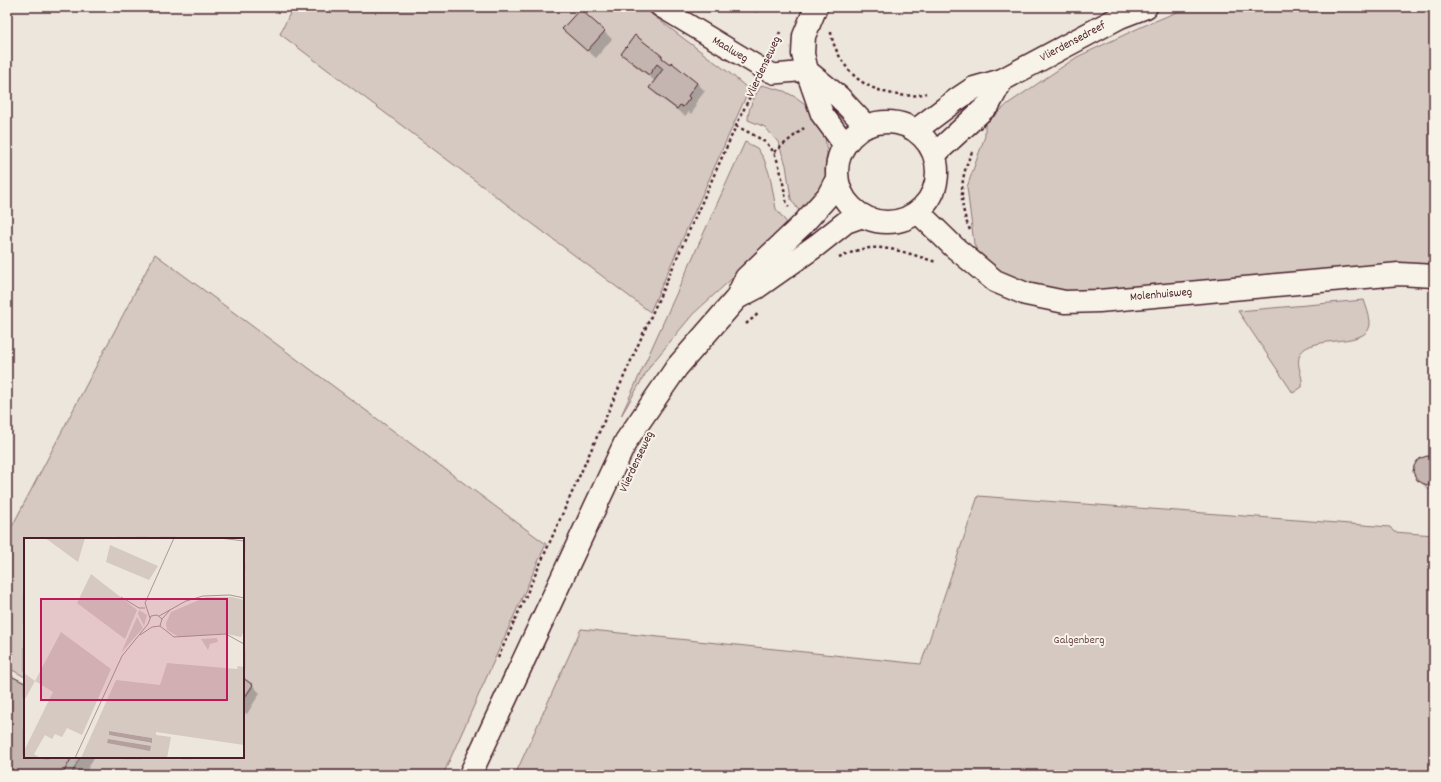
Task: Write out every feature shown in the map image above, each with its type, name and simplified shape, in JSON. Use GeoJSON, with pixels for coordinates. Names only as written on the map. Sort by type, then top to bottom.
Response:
{"type":"FeatureCollection","features":[{"type":"Feature","properties":{"kind":"main road"},"geometry":{"type":"LineString","coordinates":[[816,7],[804,36],[803,54],[807,71],[822,114],[845,145]]}},
{"type":"Feature","properties":{"kind":"main road","name":"Vlierdensedreef"},"geometry":{"type":"LineString","coordinates":[[916,130],[974,88],[1002,80],[1120,17],[1146,7]]}},
{"type":"Feature","properties":{"kind":"main road"},"geometry":{"type":"LineString","coordinates":[[807,71],[839,97],[866,126]]}},
{"type":"Feature","properties":{"kind":"main road"},"geometry":{"type":"LineString","coordinates":[[935,154],[989,104],[1002,80]]}},
{"type":"Feature","properties":{"kind":"main road"},"geometry":{"type":"LineString","coordinates":[[882,122],[899,122],[916,130],[926,139],[935,154],[938,165],[936,185],[926,204],[918,212],[904,220],[888,222],[872,220],[863,216],[852,208],[840,189],[837,179],[838,162],[841,151],[853,135],[866,126],[882,122]]}},
{"type":"Feature","properties":{"kind":"main road","name":"Vlierdenseweg"},"geometry":{"type":"LineString","coordinates":[[470,775],[626,442],[677,367],[736,298],[746,278],[802,225],[828,196],[837,179]]}},
{"type":"Feature","properties":{"kind":"main road","name":"Molenhuisweg"},"geometry":{"type":"LineString","coordinates":[[918,212],[954,247],[996,281],[1026,294],[1065,302],[1099,301],[1399,274],[1434,276]]}},
{"type":"Feature","properties":{"kind":"main road","name":"Vlierdenseweg"},"geometry":{"type":"LineString","coordinates":[[736,298],[756,288],[817,245],[846,222],[863,216]]}},
{"type":"Feature","properties":{"kind":"street","name":"Maalweg"},"geometry":{"type":"LineString","coordinates":[[660,7],[763,69],[774,74],[807,71]]}},
{"type":"Feature","properties":{"kind":"path","name":"Vlierdenseweg"},"geometry":{"type":"LineString","coordinates":[[497,658],[736,126],[782,28]]}},
{"type":"Feature","properties":{"kind":"path"},"geometry":{"type":"LineString","coordinates":[[831,28],[834,46],[843,61],[858,79]]}},
{"type":"Feature","properties":{"kind":"path"},"geometry":{"type":"LineString","coordinates":[[736,126],[767,144],[774,153]]}},
{"type":"Feature","properties":{"kind":"path"},"geometry":{"type":"LineString","coordinates":[[836,259],[856,250],[870,248],[903,252],[935,262]]}},
{"type":"Feature","properties":{"kind":"path"},"geometry":{"type":"LineString","coordinates":[[743,327],[760,312]]}},
{"type":"Feature","properties":{"kind":"green space"},"geometry":{"type":"Polygon","coordinates":[[[293,7],[642,7],[732,75],[747,88],[747,94],[650,312],[280,34],[293,7]]]}},
{"type":"Feature","properties":{"kind":"green space"},"geometry":{"type":"Polygon","coordinates":[[[1189,7],[1434,7],[1434,274],[1171,289],[1065,291],[1023,282],[988,265],[981,259],[974,244],[967,187],[985,136],[985,124],[1009,103],[1077,57],[1141,27],[1189,7]]]}},
{"type":"Feature","properties":{"kind":"green space"},"geometry":{"type":"Polygon","coordinates":[[[762,85],[784,91],[797,98],[812,109],[824,127],[827,154],[825,170],[826,177],[817,198],[801,214],[791,199],[786,165],[778,142],[765,127],[748,120],[752,101],[762,85]]]}},
{"type":"Feature","properties":{"kind":"green space"},"geometry":{"type":"Polygon","coordinates":[[[745,142],[757,148],[764,159],[770,176],[776,209],[788,224],[759,254],[693,314],[650,366],[621,416],[745,142]]]}},
{"type":"Feature","properties":{"kind":"green space"},"geometry":{"type":"Polygon","coordinates":[[[155,254],[546,544],[443,775],[71,775],[80,758],[244,758],[244,538],[24,538],[24,676],[7,667],[7,536],[155,254]]]}},
{"type":"Feature","properties":{"kind":"green space"},"geometry":{"type":"Polygon","coordinates":[[[1364,300],[1370,321],[1368,330],[1362,335],[1352,339],[1316,344],[1306,348],[1300,354],[1298,363],[1302,379],[1302,387],[1293,393],[1238,311],[1364,300]]]}},
{"type":"Feature","properties":{"kind":"green space","name":"Galgenberg"},"geometry":{"type":"Polygon","coordinates":[[[978,496],[1390,527],[1394,532],[1434,535],[1434,775],[515,775],[581,629],[921,664],[978,496]]]}},
{"type":"Feature","properties":{"kind":"building"},"geometry":{"type":"Polygon","coordinates":[[[580,9],[605,31],[587,51],[562,29],[580,9]]]}},
{"type":"Feature","properties":{"kind":"building"},"geometry":{"type":"Polygon","coordinates":[[[635,35],[662,56],[662,58],[670,64],[671,62],[697,83],[688,96],[690,98],[683,107],[680,105],[677,109],[649,88],[663,69],[657,64],[649,75],[621,54],[635,35]]]}},
{"type":"Feature","properties":{"kind":"building"},"geometry":{"type":"Polygon","coordinates":[[[1427,456],[1434,457],[1434,483],[1427,485],[1417,480],[1413,472],[1417,461],[1427,456]]]}},
{"type":"Feature","properties":{"kind":"building"},"geometry":{"type":"Polygon","coordinates":[[[7,674],[24,682],[24,758],[71,758],[62,775],[7,775],[7,674]]]}},
{"type":"Feature","properties":{"kind":"building"},"geometry":{"type":"Polygon","coordinates":[[[244,679],[253,685],[244,698],[244,679]]]}}]}
